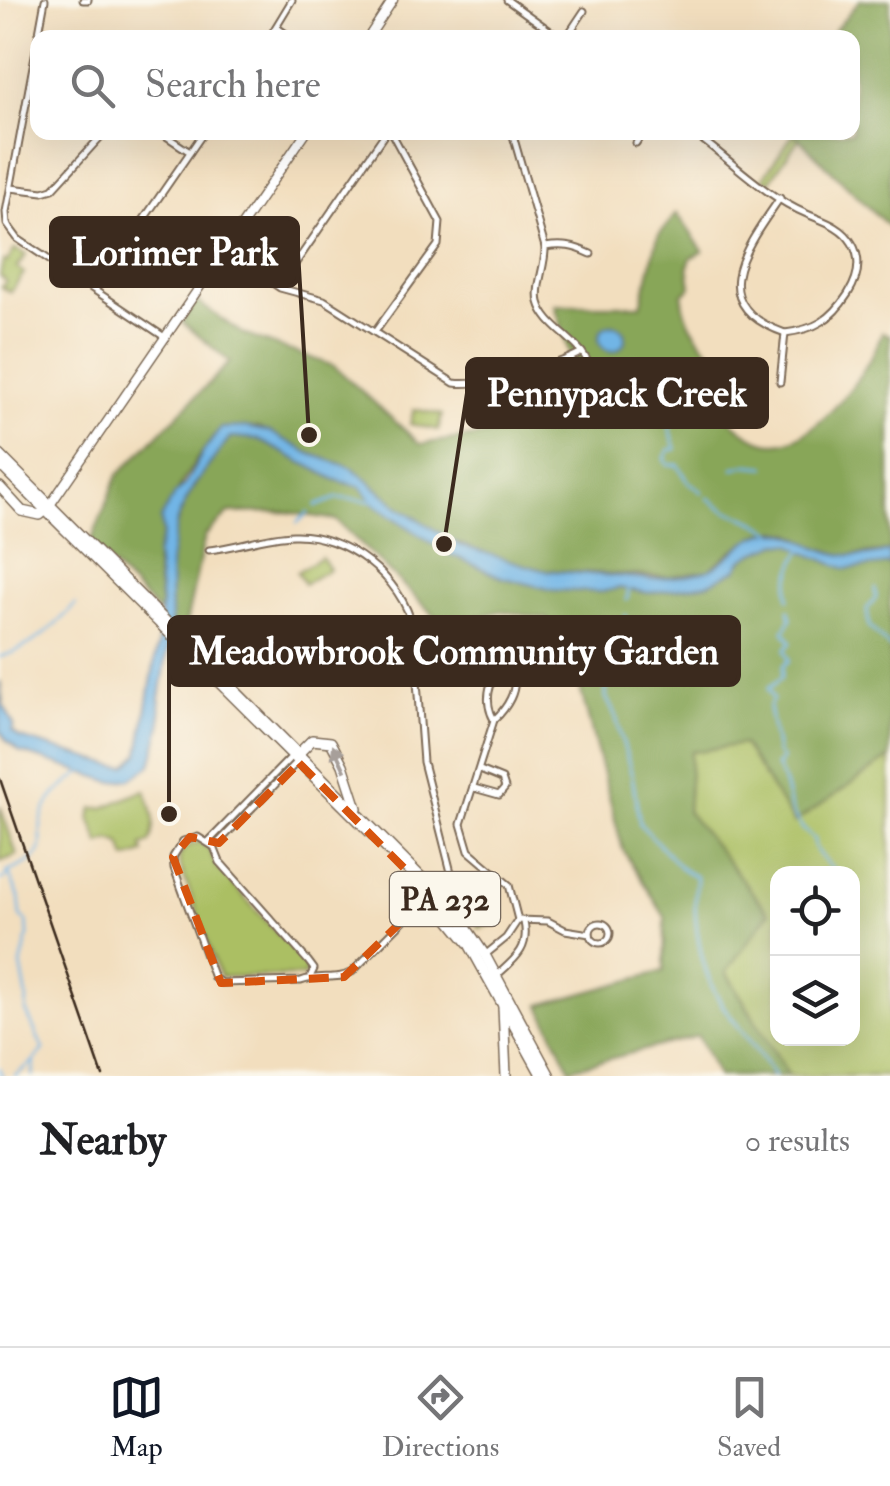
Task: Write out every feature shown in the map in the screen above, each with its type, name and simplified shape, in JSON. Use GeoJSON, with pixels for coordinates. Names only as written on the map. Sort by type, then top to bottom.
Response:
{"type":"FeatureCollection","features":[{"type":"Feature","properties":{"kind":"main road","name":"PA 232"},"geometry":{"type":"LineString","coordinates":[[0,455],[430,894],[469,944],[542,1076]]}},
{"type":"Feature","properties":{"kind":"main road","name":"PA 232"},"geometry":{"type":"LineString","coordinates":[[0,465],[49,506]]}},
{"type":"Feature","properties":{"kind":"main road"},"geometry":{"type":"LineString","coordinates":[[0,487],[26,514],[40,515],[49,506]]}},
{"type":"Feature","properties":{"kind":"main road"},"geometry":{"type":"LineString","coordinates":[[297,757],[312,740],[331,742],[358,810]]}},
{"type":"Feature","properties":{"kind":"main road","name":"PA 232"},"geometry":{"type":"LineString","coordinates":[[297,757],[358,810],[456,913],[484,955],[550,1076]]}},
{"type":"Feature","properties":{"kind":"main road"},"geometry":{"type":"LineString","coordinates":[[503,1004],[506,1076]]}},
{"type":"Feature","properties":{"kind":"street"},"geometry":{"type":"LineString","coordinates":[[39,30],[45,0]]}},
{"type":"Feature","properties":{"kind":"street"},"geometry":{"type":"LineString","coordinates":[[274,30],[292,0]]}},
{"type":"Feature","properties":{"kind":"street"},"geometry":{"type":"LineString","coordinates":[[373,30],[393,0]]}},
{"type":"Feature","properties":{"kind":"street"},"geometry":{"type":"LineString","coordinates":[[507,0],[551,30]]}},
{"type":"Feature","properties":{"kind":"street"},"geometry":{"type":"LineString","coordinates":[[569,30],[584,11]]}},
{"type":"Feature","properties":{"kind":"street"},"geometry":{"type":"LineString","coordinates":[[276,26],[281,30]]}},
{"type":"Feature","properties":{"kind":"street"},"geometry":{"type":"LineString","coordinates":[[30,82],[7,224],[18,239],[166,338]]}},
{"type":"Feature","properties":{"kind":"street"},"geometry":{"type":"LineString","coordinates":[[11,188],[43,192],[53,189],[97,140]]}},
{"type":"Feature","properties":{"kind":"street"},"geometry":{"type":"LineString","coordinates":[[172,140],[190,152]]}},
{"type":"Feature","properties":{"kind":"street"},"geometry":{"type":"LineString","coordinates":[[95,290],[198,140]]}},
{"type":"Feature","properties":{"kind":"street"},"geometry":{"type":"LineString","coordinates":[[49,506],[301,140]]}},
{"type":"Feature","properties":{"kind":"street"},"geometry":{"type":"LineString","coordinates":[[280,288],[383,140]]}},
{"type":"Feature","properties":{"kind":"street"},"geometry":{"type":"LineString","coordinates":[[375,332],[438,244],[441,233],[440,222],[394,140]]}},
{"type":"Feature","properties":{"kind":"street"},"geometry":{"type":"LineString","coordinates":[[514,140],[544,248],[546,266],[540,285],[540,305],[548,319],[582,352],[593,371],[606,422]]}},
{"type":"Feature","properties":{"kind":"street"},"geometry":{"type":"LineString","coordinates":[[636,144],[639,140]]}},
{"type":"Feature","properties":{"kind":"street"},"geometry":{"type":"LineString","coordinates":[[703,140],[780,198],[828,221],[852,242],[858,262],[855,282],[830,318],[813,328],[785,334],[755,318],[742,300],[737,280],[741,257],[780,198]]}},
{"type":"Feature","properties":{"kind":"street"},"geometry":{"type":"LineString","coordinates":[[544,248],[562,244],[591,254]]}},
{"type":"Feature","properties":{"kind":"street"},"geometry":{"type":"LineString","coordinates":[[226,252],[280,288],[324,300],[447,380],[463,384],[563,362],[582,352]]}},
{"type":"Feature","properties":{"kind":"street"},"geometry":{"type":"LineString","coordinates":[[780,382],[785,334]]}},
{"type":"Feature","properties":{"kind":"street"},"geometry":{"type":"LineString","coordinates":[[209,550],[290,535],[309,536],[361,556],[396,589],[409,610],[413,628],[423,762],[454,888],[456,913]]}},
{"type":"Feature","properties":{"kind":"street"},"geometry":{"type":"LineString","coordinates":[[494,720],[487,700],[496,673],[508,670],[516,682],[508,706],[494,720],[461,824],[469,851],[509,885],[527,937],[525,946],[496,976]]}},
{"type":"Feature","properties":{"kind":"street"},"geometry":{"type":"LineString","coordinates":[[208,841],[297,757]]}},
{"type":"Feature","properties":{"kind":"street"},"geometry":{"type":"LineString","coordinates":[[214,847],[297,757]]}},
{"type":"Feature","properties":{"kind":"street"},"geometry":{"type":"LineString","coordinates":[[474,788],[500,794],[505,788],[502,779],[480,770]]}},
{"type":"Feature","properties":{"kind":"street"},"geometry":{"type":"LineString","coordinates":[[312,976],[314,969],[308,960],[220,862],[208,841],[190,837],[177,846],[174,868],[214,978],[228,984],[344,977],[430,894]]}},
{"type":"Feature","properties":{"kind":"street"},"geometry":{"type":"LineString","coordinates":[[521,920],[548,922],[565,930],[590,934]]}},
{"type":"Feature","properties":{"kind":"street"},"geometry":{"type":"LineString","coordinates":[[484,955],[521,920]]}},
{"type":"Feature","properties":{"kind":"highlighted area"},"geometry":{"type":"Polygon","coordinates":[[[299,763],[430,894],[344,977],[221,983],[173,857],[190,837],[219,843],[299,763]]]}},
{"type":"Feature","properties":{"kind":"green space"},"geometry":{"type":"Polygon","coordinates":[[[860,0],[890,0],[890,228],[800,140],[860,140],[860,30],[835,30],[860,0]]]}},
{"type":"Feature","properties":{"kind":"green space"},"geometry":{"type":"Polygon","coordinates":[[[789,140],[798,140],[769,182],[763,178],[789,140]]]}},
{"type":"Feature","properties":{"kind":"green space"},"geometry":{"type":"Polygon","coordinates":[[[677,213],[703,251],[691,258],[688,266],[691,287],[683,294],[686,313],[703,343],[726,364],[723,379],[731,387],[732,395],[721,410],[750,435],[781,442],[800,436],[852,387],[882,332],[890,335],[890,551],[845,556],[777,531],[762,533],[709,570],[667,577],[542,570],[447,539],[399,507],[353,468],[311,454],[258,428],[221,428],[176,493],[156,556],[160,614],[90,544],[118,475],[230,362],[182,322],[196,301],[243,334],[334,366],[420,444],[589,420],[555,305],[641,305],[658,236],[677,213]]]}},
{"type":"Feature","properties":{"kind":"green space"},"geometry":{"type":"Polygon","coordinates":[[[15,249],[26,255],[17,268],[24,273],[11,292],[2,287],[6,281],[0,276],[3,260],[7,262],[15,249]]]}},
{"type":"Feature","properties":{"kind":"green space"},"geometry":{"type":"Polygon","coordinates":[[[414,409],[442,415],[438,430],[410,424],[414,409]]]}},
{"type":"Feature","properties":{"kind":"green space"},"geometry":{"type":"Polygon","coordinates":[[[230,437],[257,439],[336,480],[361,487],[374,504],[445,552],[501,577],[553,590],[602,592],[619,588],[650,593],[707,584],[737,569],[742,560],[754,553],[780,543],[792,544],[832,564],[890,564],[890,757],[794,823],[743,744],[691,752],[687,811],[769,913],[726,972],[789,1076],[718,1076],[698,1036],[570,1069],[540,1005],[664,971],[665,917],[623,850],[576,672],[547,619],[501,611],[444,625],[336,520],[287,512],[229,513],[205,536],[183,637],[171,624],[170,561],[176,526],[199,479],[230,437]],[[592,619],[592,645],[635,648],[656,639],[651,621],[592,619]]]}},
{"type":"Feature","properties":{"kind":"green space"},"geometry":{"type":"Polygon","coordinates":[[[321,557],[329,569],[304,584],[297,572],[321,557]]]}},
{"type":"Feature","properties":{"kind":"green space"},"geometry":{"type":"Polygon","coordinates":[[[743,744],[794,822],[890,757],[890,1076],[789,1076],[771,1046],[860,1046],[860,866],[770,866],[770,1045],[726,972],[687,811],[691,752],[743,744]]]}},
{"type":"Feature","properties":{"kind":"green space"},"geometry":{"type":"Polygon","coordinates":[[[145,790],[154,829],[150,843],[142,846],[144,853],[126,859],[121,844],[111,840],[100,844],[90,818],[93,808],[103,808],[145,790]]]}},
{"type":"Feature","properties":{"kind":"green space"},"geometry":{"type":"Polygon","coordinates":[[[0,806],[17,855],[0,862],[0,806]]]}},
{"type":"Feature","properties":{"kind":"green space"},"geometry":{"type":"Polygon","coordinates":[[[201,842],[210,850],[216,866],[307,966],[304,976],[220,977],[179,862],[185,848],[201,842]]]}},
{"type":"Feature","properties":{"kind":"green space"},"geometry":{"type":"Polygon","coordinates":[[[495,896],[503,921],[479,928],[471,903],[495,896]]]}},
{"type":"Feature","properties":{"kind":"water"},"geometry":{"type":"Polygon","coordinates":[[[612,325],[621,329],[625,338],[621,347],[612,351],[603,347],[599,338],[603,329],[612,325]]]}},
{"type":"Feature","properties":{"kind":"water"},"geometry":{"type":"Polygon","coordinates":[[[221,428],[270,432],[311,454],[353,468],[399,507],[459,545],[542,570],[653,579],[684,576],[714,567],[747,541],[772,532],[789,534],[843,555],[890,551],[890,564],[846,569],[792,544],[780,543],[754,553],[742,560],[737,569],[707,584],[650,593],[619,588],[602,592],[553,590],[501,577],[445,552],[374,504],[361,487],[336,480],[257,439],[230,437],[193,487],[177,520],[170,561],[171,628],[160,698],[161,726],[151,765],[131,779],[112,782],[20,752],[0,730],[0,681],[3,704],[14,725],[12,731],[20,738],[115,766],[126,766],[139,754],[159,636],[161,604],[156,555],[163,534],[161,519],[221,428]]]}},
{"type":"Feature","properties":{"kind":"waterway"},"geometry":{"type":"LineString","coordinates":[[639,371],[656,373],[662,383],[658,390],[672,400],[670,429],[676,449],[669,450],[665,458],[668,465],[678,465],[688,481],[702,492]]}},
{"type":"Feature","properties":{"kind":"waterway"},"geometry":{"type":"LineString","coordinates":[[734,468],[766,467]]}},
{"type":"Feature","properties":{"kind":"waterway"},"geometry":{"type":"LineString","coordinates":[[316,506],[337,498],[372,501]]}},
{"type":"Feature","properties":{"kind":"waterway"},"geometry":{"type":"LineString","coordinates":[[708,498],[774,534]]}},
{"type":"Feature","properties":{"kind":"waterway"},"geometry":{"type":"LineString","coordinates":[[297,523],[308,513]]}},
{"type":"Feature","properties":{"kind":"waterway"},"geometry":{"type":"LineString","coordinates":[[789,598],[792,572],[804,548]]}},
{"type":"Feature","properties":{"kind":"waterway"},"geometry":{"type":"LineString","coordinates":[[627,600],[629,587]]}},
{"type":"Feature","properties":{"kind":"waterway"},"geometry":{"type":"LineString","coordinates":[[875,589],[876,598],[867,609],[869,626],[890,648]]}},
{"type":"Feature","properties":{"kind":"waterway"},"geometry":{"type":"LineString","coordinates":[[0,657],[42,636],[76,604]]}},
{"type":"Feature","properties":{"kind":"waterway"},"geometry":{"type":"LineString","coordinates":[[789,610],[791,619],[784,631],[791,642],[785,650],[789,660],[783,666],[782,677],[768,689],[773,699],[769,707],[777,753],[782,759],[776,766],[792,812],[830,866]]}},
{"type":"Feature","properties":{"kind":"waterway"},"geometry":{"type":"LineString","coordinates":[[625,620],[626,615]]}},
{"type":"Feature","properties":{"kind":"waterway"},"geometry":{"type":"LineString","coordinates":[[624,639],[623,651],[607,665],[606,697],[616,717],[632,776],[640,824],[682,869],[697,877],[697,926],[708,977],[723,1006],[774,1076]]}},
{"type":"Feature","properties":{"kind":"waterway"},"geometry":{"type":"LineString","coordinates":[[0,880],[40,851],[41,827],[48,804],[83,771]]}},
{"type":"Feature","properties":{"kind":"waterway"},"geometry":{"type":"LineString","coordinates":[[8,872],[19,897],[21,917],[27,921],[21,965],[26,1011],[43,1049],[15,1076]]}},
{"type":"Feature","properties":{"kind":"waterway"},"geometry":{"type":"LineString","coordinates":[[33,1076],[34,1062]]}},
{"type":"Feature","properties":{"kind":"waterway"},"geometry":{"type":"LineString","coordinates":[[0,1068],[2,1076]]}},
{"type":"Feature","properties":{"kind":"railway"},"geometry":{"type":"LineString","coordinates":[[0,779],[103,1076]]}},
{"type":"Feature","properties":{"kind":"place","name":"Lorimer Park"},"geometry":{"type":"Point","coordinates":[309,435]}},
{"type":"Feature","properties":{"kind":"place","name":"Pennypack Creek"},"geometry":{"type":"Point","coordinates":[444,544]}},
{"type":"Feature","properties":{"kind":"place","name":"Meadowbrook Community Garden"},"geometry":{"type":"Point","coordinates":[169,814]}}]}
